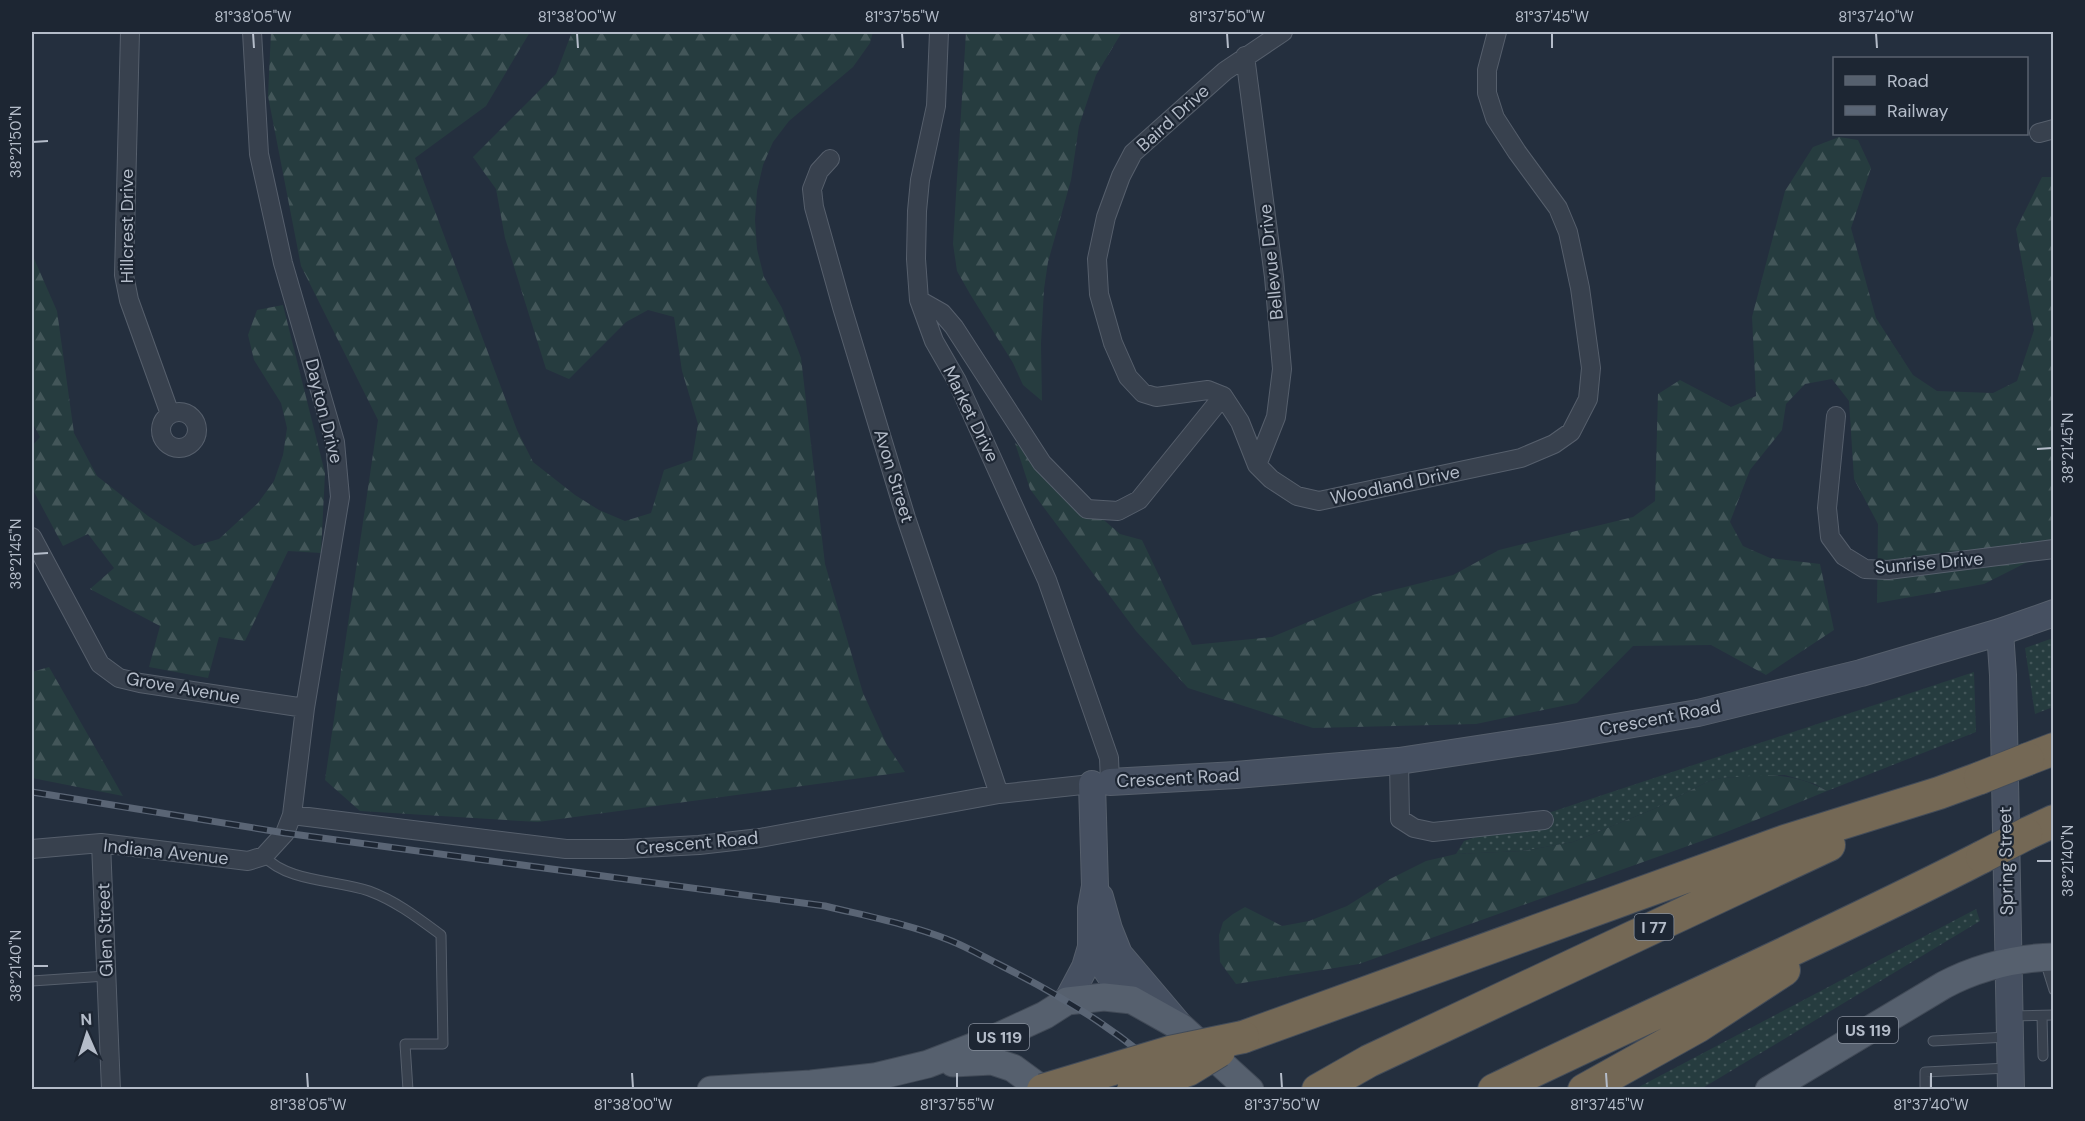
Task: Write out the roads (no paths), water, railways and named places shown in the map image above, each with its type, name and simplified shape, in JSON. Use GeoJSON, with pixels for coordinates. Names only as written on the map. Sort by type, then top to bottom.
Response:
{"type":"FeatureCollection","features":[{"type":"Feature","properties":{"kind":"highway","name":"I 77"},"geometry":{"type":"LineString","coordinates":[[1318,1089],[1369,1061],[1939,793],[2041,754]]}},
{"type":"Feature","properties":{"kind":"highway"},"geometry":{"type":"LineString","coordinates":[[1043,1089],[1170,1052],[1243,1037],[1785,841],[1939,793]]}},
{"type":"Feature","properties":{"kind":"highway"},"geometry":{"type":"LineString","coordinates":[[1494,1089],[1870,914],[2040,828]]}},
{"type":"Feature","properties":{"kind":"highway"},"geometry":{"type":"LineString","coordinates":[[1584,1089],[1697,1027],[1870,914]]}},
{"type":"Feature","properties":{"kind":"highway"},"geometry":{"type":"LineString","coordinates":[[1133,1089],[1188,1070],[1243,1037]]}},
{"type":"Feature","properties":{"kind":"main road","name":"US 119"},"geometry":{"type":"LineString","coordinates":[[1771,1089],[1969,972],[2008,962],[2049,957]]}},
{"type":"Feature","properties":{"kind":"main road","name":"US 119"},"geometry":{"type":"LineString","coordinates":[[711,1089],[812,1084],[874,1077],[928,1064],[993,1039],[1045,1015],[1067,1001],[1104,997],[1132,1000],[1182,1028],[1250,1089]]}},
{"type":"Feature","properties":{"kind":"main road"},"geometry":{"type":"LineString","coordinates":[[928,1064],[992,1061],[1013,1068],[1043,1089]]}},
{"type":"Feature","properties":{"kind":"street","name":"Hillcrest Drive"},"geometry":{"type":"LineString","coordinates":[[130,32],[124,275],[129,300],[170,414]]}},
{"type":"Feature","properties":{"kind":"street","name":"Dayton Drive"},"geometry":{"type":"LineString","coordinates":[[252,32],[259,154],[283,263],[332,431],[339,473],[340,497],[305,708],[292,815],[285,833],[264,856]]}},
{"type":"Feature","properties":{"kind":"street","name":"Market Drive"},"geometry":{"type":"LineString","coordinates":[[939,32],[936,106],[920,180],[917,211],[916,259],[919,300],[934,341],[957,381],[1047,580],[1109,758],[1101,783],[1095,886]]}},
{"type":"Feature","properties":{"kind":"street","name":"Baird Drive"},"geometry":{"type":"LineString","coordinates":[[1223,396],[1208,390],[1156,397],[1143,393],[1128,377],[1113,343],[1099,294],[1097,259],[1106,217],[1121,176],[1133,153],[1225,70],[1283,32]]}},
{"type":"Feature","properties":{"kind":"street","name":"Woodland Drive"},"geometry":{"type":"LineString","coordinates":[[1223,396],[1240,422],[1257,465],[1271,479],[1297,496],[1319,501],[1521,458],[1554,444],[1571,432],[1588,399],[1591,368],[1580,288],[1568,232],[1558,208],[1516,152],[1495,118],[1488,93],[1487,70],[1497,32]]}},
{"type":"Feature","properties":{"kind":"street","name":"Bellevue Drive"},"geometry":{"type":"LineString","coordinates":[[1245,56],[1274,277],[1282,369],[1276,417],[1257,465]]}},
{"type":"Feature","properties":{"kind":"street","name":"Avon Street"},"geometry":{"type":"LineString","coordinates":[[830,159],[819,171],[812,189],[814,207],[906,518],[999,794]]}},
{"type":"Feature","properties":{"kind":"street"},"geometry":{"type":"LineString","coordinates":[[919,300],[942,313],[954,327],[1042,463],[1087,508],[1118,511],[1139,500],[1223,396]]}},
{"type":"Feature","properties":{"kind":"street","name":"Sunrise Drive"},"geometry":{"type":"LineString","coordinates":[[1836,416],[1827,508],[1830,537],[1844,556],[1865,569],[1888,570],[2054,549]]}},
{"type":"Feature","properties":{"kind":"street","name":"Grove Avenue"},"geometry":{"type":"LineString","coordinates":[[32,537],[100,664],[119,678],[305,708]]}},
{"type":"Feature","properties":{"kind":"street","name":"Crescent Road"},"geometry":{"type":"LineString","coordinates":[[292,815],[566,849],[699,845],[760,838],[999,794],[1101,783],[1236,775],[1399,761],[1557,738],[1698,713],[1861,673],[2054,614]]}},
{"type":"Feature","properties":{"kind":"street","name":"Spring Street"},"geometry":{"type":"LineString","coordinates":[[2000,632],[2003,675],[2011,1079]]}},
{"type":"Feature","properties":{"kind":"street"},"geometry":{"type":"LineString","coordinates":[[1399,761],[1400,819],[1414,828],[1433,832],[1544,820]]}},
{"type":"Feature","properties":{"kind":"street","name":"Indiana Avenue"},"geometry":{"type":"LineString","coordinates":[[32,849],[101,843],[248,861],[264,856]]}},
{"type":"Feature","properties":{"kind":"street","name":"Glen Street"},"geometry":{"type":"LineString","coordinates":[[101,843],[111,1089]]}},
{"type":"Feature","properties":{"kind":"street"},"geometry":{"type":"LineString","coordinates":[[1067,1001],[1085,967],[1091,947],[1091,908],[1095,886]]}},
{"type":"Feature","properties":{"kind":"street"},"geometry":{"type":"LineString","coordinates":[[1095,886],[1104,906],[1111,937],[1119,954],[1182,1028]]}},
{"type":"Feature","properties":{"kind":"street"},"geometry":{"type":"LineString","coordinates":[[1091,947],[1111,977],[1132,1000]]}},
{"type":"Feature","properties":{"kind":"lane"},"geometry":{"type":"LineString","coordinates":[[264,856],[280,870],[369,891],[400,905],[441,935],[443,1044],[405,1044],[408,1089]]}},
{"type":"Feature","properties":{"kind":"lane"},"geometry":{"type":"LineString","coordinates":[[2049,957],[2054,990]]}},
{"type":"Feature","properties":{"kind":"lane"},"geometry":{"type":"LineString","coordinates":[[32,981],[106,976]]}},
{"type":"Feature","properties":{"kind":"lane"},"geometry":{"type":"LineString","coordinates":[[1933,1041],[2054,1015]]}},
{"type":"Feature","properties":{"kind":"lane"},"geometry":{"type":"LineString","coordinates":[[2042,1016],[2043,1056]]}},
{"type":"Feature","properties":{"kind":"lane"},"geometry":{"type":"LineString","coordinates":[[1924,1089],[1924,1072],[2011,1079]]}},
{"type":"Feature","properties":{"kind":"railway"},"geometry":{"type":"LineString","coordinates":[[32,792],[285,833],[825,906],[919,929],[956,943],[1002,966],[1097,1020],[1141,1053],[1182,1090]]}}]}
